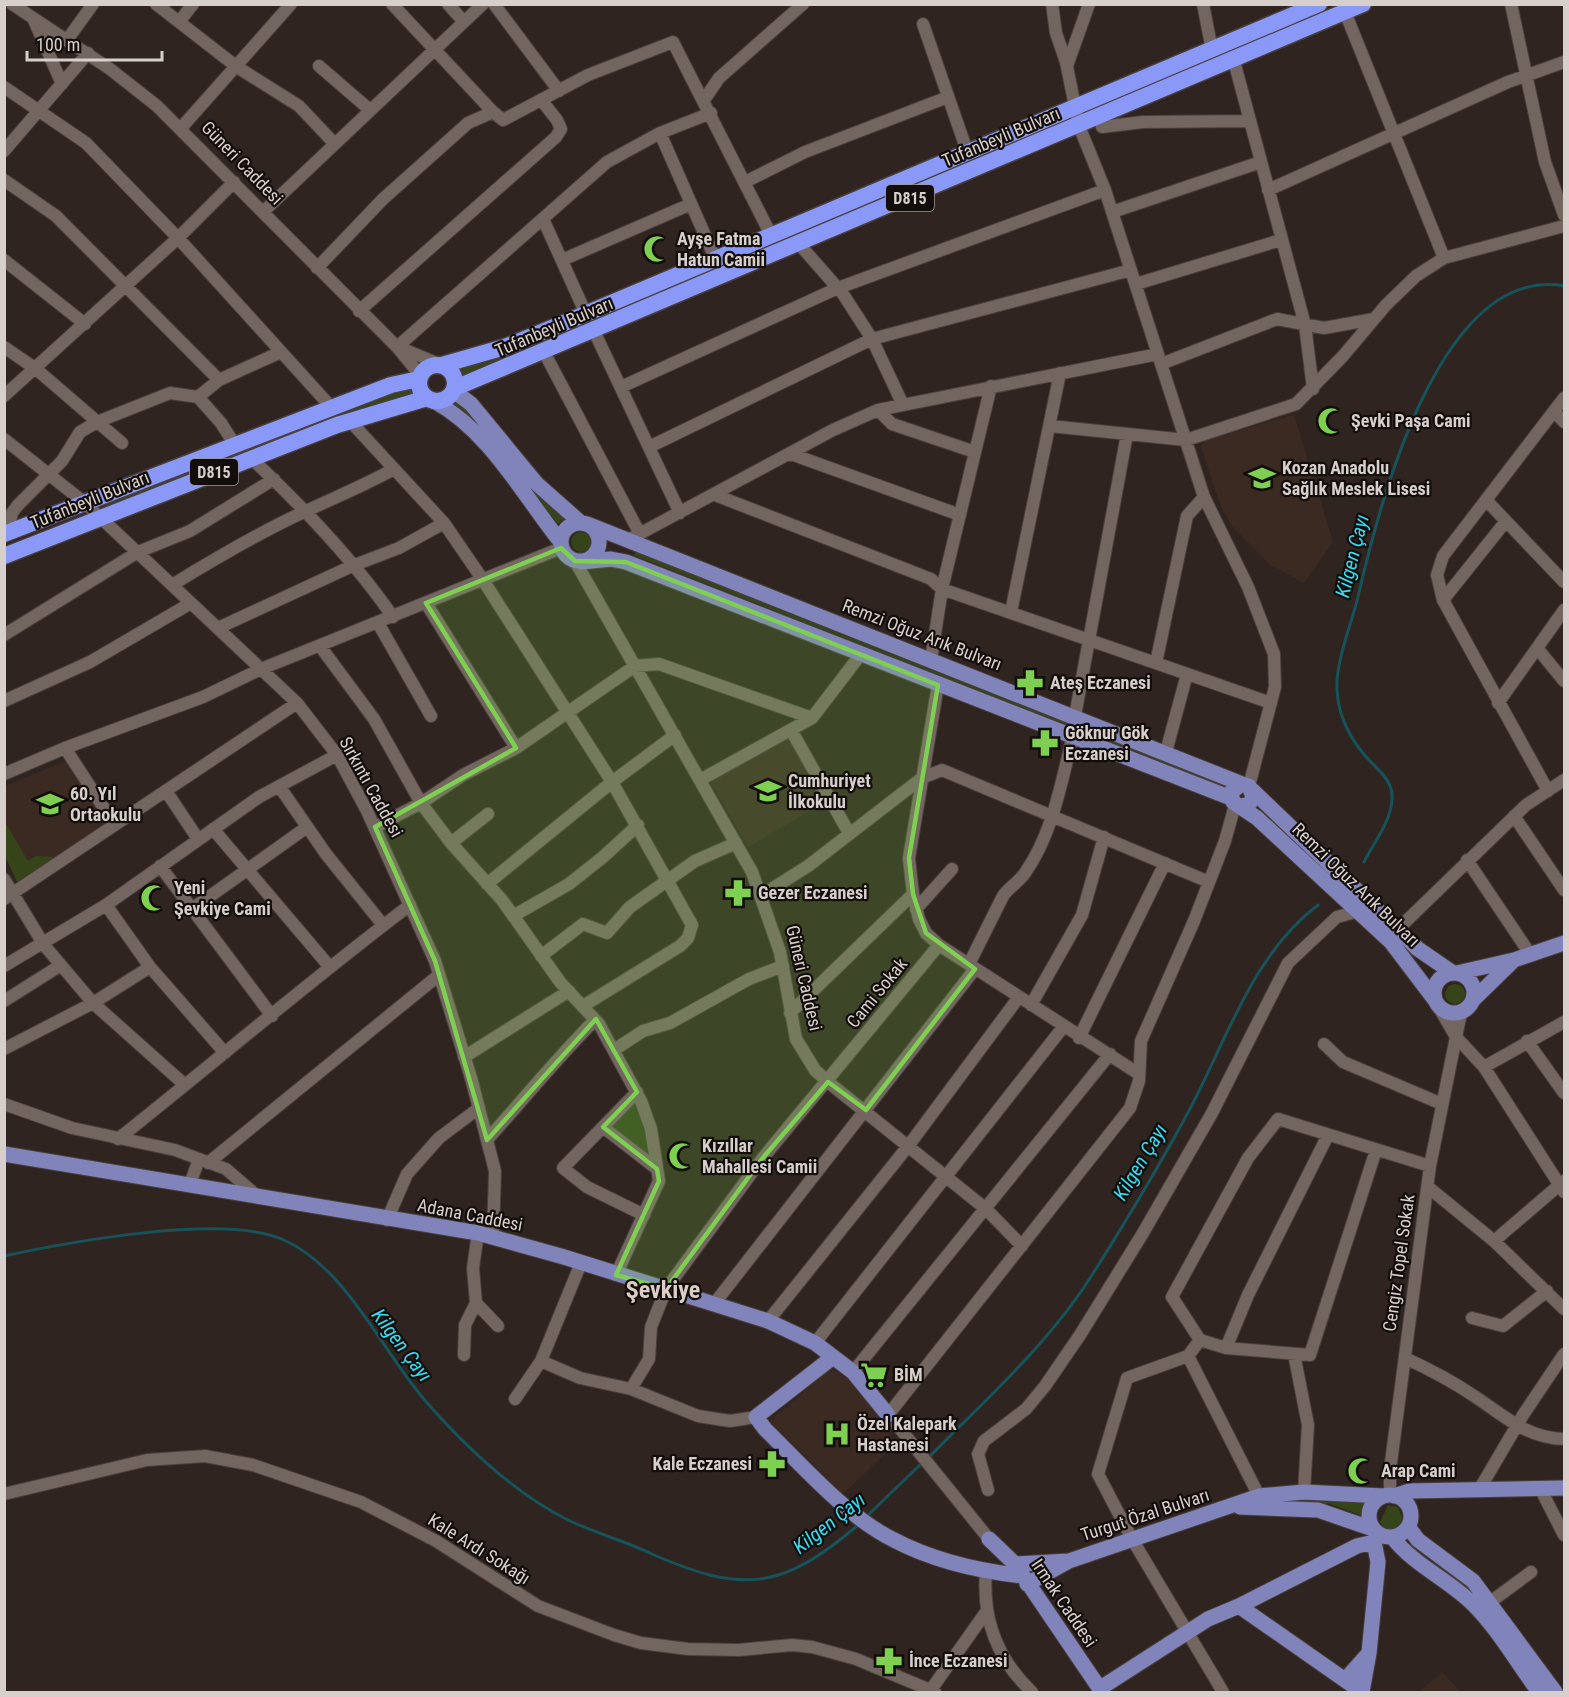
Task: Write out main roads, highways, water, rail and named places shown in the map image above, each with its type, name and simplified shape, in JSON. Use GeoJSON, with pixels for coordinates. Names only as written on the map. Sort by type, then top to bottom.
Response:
{"type":"FeatureCollection","features":[{"type":"Feature","properties":{"kind":"highway","name":"Tufanbeyli Bulvarı"},"geometry":{"type":"LineString","coordinates":[[6,534],[332,408],[420,377],[428,367],[505,347],[1212,50],[1290,10],[1319,4]]}},
{"type":"Feature","properties":{"kind":"highway","name":"Tufanbeyli Bulvarı"},"geometry":{"type":"LineString","coordinates":[[4,556],[350,421],[449,397],[455,390],[1234,61],[1363,4]]}},
{"type":"Feature","properties":{"kind":"highway"},"geometry":{"type":"LineString","coordinates":[[440,364],[454,374],[455,390]]}},
{"type":"Feature","properties":{"kind":"highway"},"geometry":{"type":"LineString","coordinates":[[420,377],[420,390],[430,400]]}},
{"type":"Feature","properties":{"kind":"main road"},"geometry":{"type":"LineString","coordinates":[[455,390],[471,404],[536,483],[597,533],[599,545],[593,556],[578,561]]}},
{"type":"Feature","properties":{"kind":"main road","name":"Güneri Caddesi"},"geometry":{"type":"LineString","coordinates":[[430,400],[462,419],[480,435],[569,558],[578,561]]}},
{"type":"Feature","properties":{"kind":"main road"},"geometry":{"type":"LineString","coordinates":[[561,545],[565,530],[584,524]]}},
{"type":"Feature","properties":{"kind":"main road","name":"Remzi Oğuz Arık Bulvarı"},"geometry":{"type":"LineString","coordinates":[[584,524],[634,537],[931,660],[1166,752],[1247,787],[1426,955],[1455,973],[1464,975],[1473,985],[1474,999]]}},
{"type":"Feature","properties":{"kind":"main road","name":"Remzi Oğuz Arık Bulvarı"},"geometry":{"type":"LineString","coordinates":[[578,561],[611,559],[626,562],[1073,736],[1236,803],[1359,911],[1404,956],[1436,1003]]}},
{"type":"Feature","properties":{"kind":"main road"},"geometry":{"type":"LineString","coordinates":[[1236,803],[1252,800],[1247,787]]}},
{"type":"Feature","properties":{"kind":"main road"},"geometry":{"type":"LineString","coordinates":[[1514,960],[1474,999],[1467,1010],[1461,1013],[1448,1013],[1436,1003],[1437,982],[1455,973],[1514,960],[1564,943]]}},
{"type":"Feature","properties":{"kind":"main road","name":"Adana Caddesi"},"geometry":{"type":"LineString","coordinates":[[4,1154],[485,1235],[581,1263],[768,1321],[815,1343],[853,1372],[893,1420]]}},
{"type":"Feature","properties":{"kind":"main road"},"geometry":{"type":"LineString","coordinates":[[4,1162],[253,1202],[306,1205]]}},
{"type":"Feature","properties":{"kind":"main road"},"geometry":{"type":"LineString","coordinates":[[833,1357],[756,1417],[838,1500],[893,1540],[969,1569],[1022,1575],[1069,1561]]}},
{"type":"Feature","properties":{"kind":"main road","name":"Turgut Özal Bulvarı"},"geometry":{"type":"LineString","coordinates":[[1069,1561],[1234,1507],[1259,1496],[1305,1492],[1389,1495],[1409,1491],[1564,1488]]}},
{"type":"Feature","properties":{"kind":"main road","name":"Turgut Özal Bulvarı"},"geometry":{"type":"LineString","coordinates":[[1234,1507],[1330,1512],[1382,1536],[1402,1534],[1413,1512],[1431,1500],[1462,1491]]}},
{"type":"Feature","properties":{"kind":"main road"},"geometry":{"type":"LineString","coordinates":[[1539,1692],[1473,1604],[1439,1574],[1382,1536],[1370,1510],[1389,1495],[1408,1504],[1410,1522],[1418,1540],[1473,1581],[1555,1692]]}},
{"type":"Feature","properties":{"kind":"main road"},"geometry":{"type":"LineString","coordinates":[[1239,1606],[1362,1692],[1369,1653],[1382,1536]]}},
{"type":"Feature","properties":{"kind":"main road"},"geometry":{"type":"LineString","coordinates":[[1101,1690],[1208,1619],[1382,1536]]}},
{"type":"Feature","properties":{"kind":"main road","name":"Irmak Caddesi"},"geometry":{"type":"LineString","coordinates":[[989,1539],[1022,1575],[1101,1690]]}},
{"type":"Feature","properties":{"kind":"main road"},"geometry":{"type":"LineString","coordinates":[[1022,1575],[1069,1561]]}},
{"type":"Feature","properties":{"kind":"main road"},"geometry":{"type":"LineString","coordinates":[[1346,1679],[1369,1653]]}},
{"type":"Feature","properties":{"kind":"waterway","name":"Kilgen Çayı"},"geometry":{"type":"LineString","coordinates":[[1364,862],[1388,816],[1392,792],[1387,779],[1362,752],[1347,728],[1340,710],[1337,681],[1367,557],[1399,454],[1422,400],[1449,352],[1482,313],[1520,289],[1564,286]]}},
{"type":"Feature","properties":{"kind":"waterway","name":"Kilgen Çayı"},"geometry":{"type":"LineString","coordinates":[[928,1458],[1016,1370],[1077,1298],[1168,1149],[1259,972],[1276,947],[1318,905]]}},
{"type":"Feature","properties":{"kind":"waterway","name":"Kilgen Çayı"},"geometry":{"type":"LineString","coordinates":[[4,1256],[106,1238],[187,1230],[225,1229],[258,1232],[284,1240],[307,1253],[346,1292],[412,1384],[476,1454],[529,1497],[568,1520],[684,1567],[737,1580],[761,1579],[807,1563],[858,1525]]}},
{"type":"Feature","properties":{"kind":"waterway","name":"Kilgen Çayı"},"geometry":{"type":"LineString","coordinates":[[867,1516],[923,1462]]}},
{"type":"Feature","properties":{"kind":"place","name":"Ayşe Fatma Hatun Camii"},"geometry":{"type":"Point","coordinates":[657,249]}},
{"type":"Feature","properties":{"kind":"place","name":"Şevki Paşa Cami"},"geometry":{"type":"Point","coordinates":[1331,421]}},
{"type":"Feature","properties":{"kind":"place","name":"Kozan Anadolu Sağlık Meslek Lisesi"},"geometry":{"type":"Point","coordinates":[1262,478]}},
{"type":"Feature","properties":{"kind":"place","name":"Ateş Eczanesi"},"geometry":{"type":"Point","coordinates":[1030,683]}},
{"type":"Feature","properties":{"kind":"place","name":"Göknur Gök Eczanesi"},"geometry":{"type":"Point","coordinates":[1045,743]}},
{"type":"Feature","properties":{"kind":"place","name":"Cumhuriyet İlkokulu"},"geometry":{"type":"Point","coordinates":[768,791]}},
{"type":"Feature","properties":{"kind":"place","name":"60. Yıl Ortaokulu"},"geometry":{"type":"Point","coordinates":[50,804]}},
{"type":"Feature","properties":{"kind":"place","name":"Gezer Eczanesi"},"geometry":{"type":"Point","coordinates":[738,893]}},
{"type":"Feature","properties":{"kind":"place","name":"Yeni Şevkiye Cami"},"geometry":{"type":"Point","coordinates":[154,898]}},
{"type":"Feature","properties":{"kind":"place","name":"Kızıllar Mahallesi Camii"},"geometry":{"type":"Point","coordinates":[682,1156]}},
{"type":"Feature","properties":{"kind":"place","name":"BİM"},"geometry":{"type":"Point","coordinates":[874,1375]}},
{"type":"Feature","properties":{"kind":"place","name":"Özel Kalepark Hastanesi"},"geometry":{"type":"Point","coordinates":[837,1434]}},
{"type":"Feature","properties":{"kind":"place","name":"Kale Eczanesi"},"geometry":{"type":"Point","coordinates":[772,1464]}},
{"type":"Feature","properties":{"kind":"place","name":"Arap Cami"},"geometry":{"type":"Point","coordinates":[1361,1471]}},
{"type":"Feature","properties":{"kind":"place","name":"İnce Eczanesi"},"geometry":{"type":"Point","coordinates":[889,1661]}},
{"type":"Feature","properties":{"kind":"district","name":"Şevkiye"},"geometry":{"type":"Point","coordinates":[663,1290]}}]}
